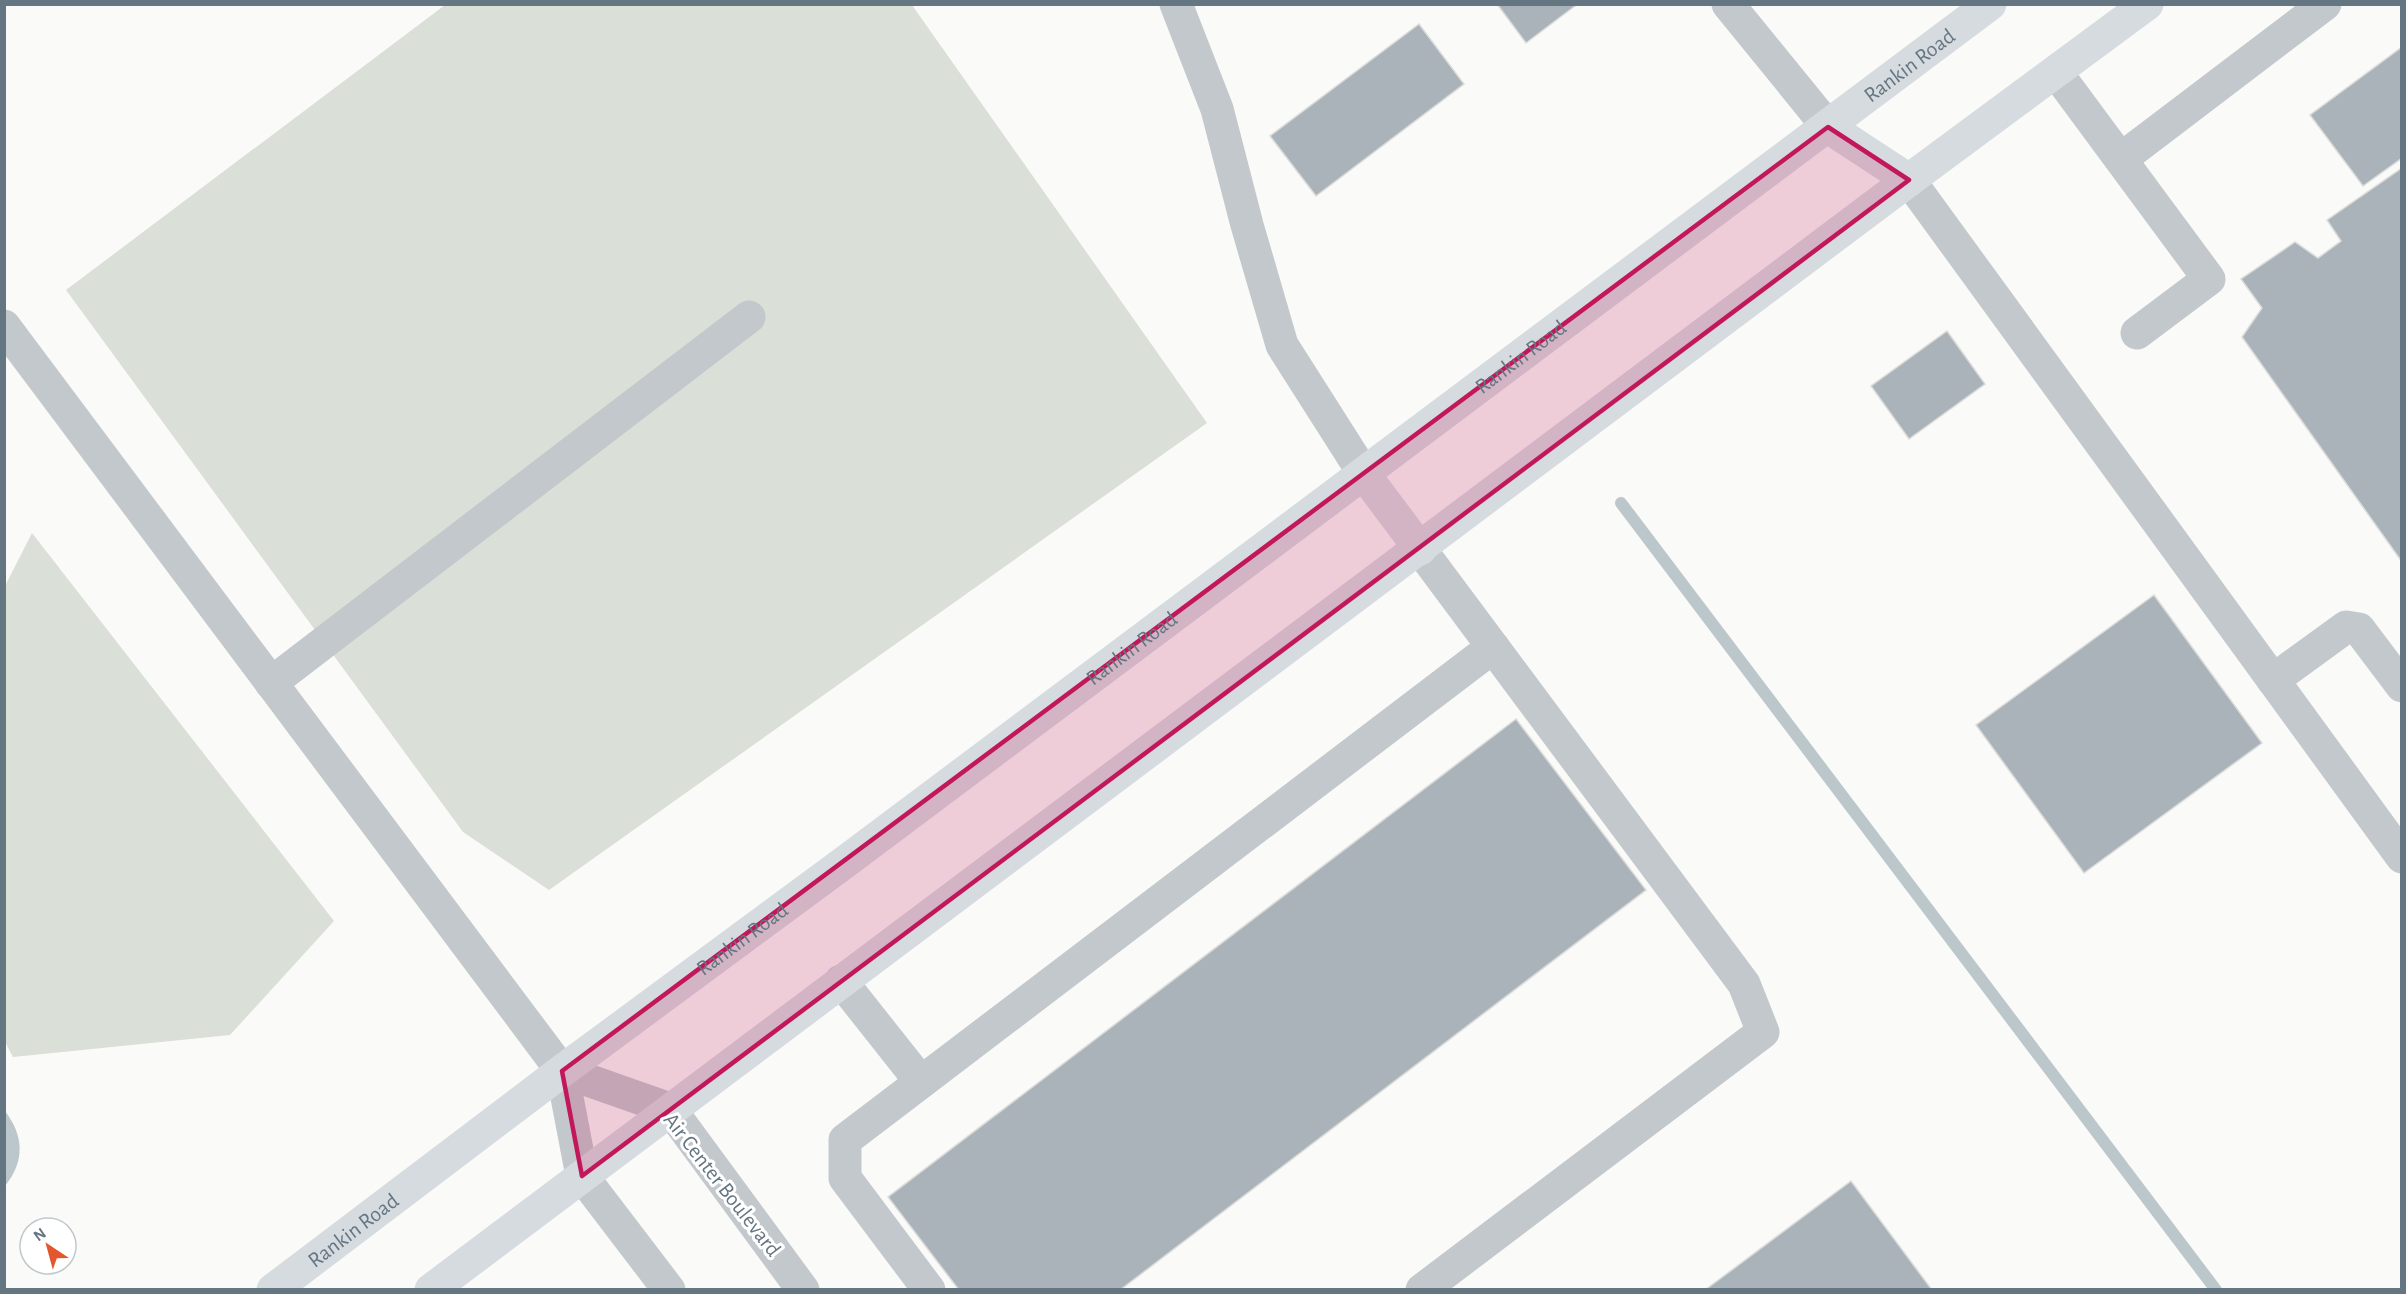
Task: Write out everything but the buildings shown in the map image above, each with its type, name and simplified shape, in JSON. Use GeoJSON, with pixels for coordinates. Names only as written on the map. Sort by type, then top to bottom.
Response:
{"type":"FeatureCollection","features":[{"type":"Feature","properties":{"kind":"main road","name":"Rankin Road"},"geometry":{"type":"LineString","coordinates":[[273,1290],[562,1071],[845,862],[1990,4]]}},
{"type":"Feature","properties":{"kind":"main road"},"geometry":{"type":"LineString","coordinates":[[431,1290],[1909,180],[2147,4]]}},
{"type":"Feature","properties":{"kind":"main road"},"geometry":{"type":"LineString","coordinates":[[1828,127],[1909,180]]}},
{"type":"Feature","properties":{"kind":"main road"},"geometry":{"type":"LineString","coordinates":[[1364,474],[1420,549]]}},
{"type":"Feature","properties":{"kind":"street"},"geometry":{"type":"LineString","coordinates":[[1176,4],[1217,109],[1247,225],[1282,345],[1364,474]]}},
{"type":"Feature","properties":{"kind":"street"},"geometry":{"type":"LineString","coordinates":[[1728,4],[1828,127]]}},
{"type":"Feature","properties":{"kind":"street"},"geometry":{"type":"LineString","coordinates":[[2121,159],[2325,4]]}},
{"type":"Feature","properties":{"kind":"street"},"geometry":{"type":"LineString","coordinates":[[2056,72],[2209,279],[2137,333]]}},
{"type":"Feature","properties":{"kind":"street"},"geometry":{"type":"LineString","coordinates":[[1909,180],[2402,857]]}},
{"type":"Feature","properties":{"kind":"street"},"geometry":{"type":"LineString","coordinates":[[271,683],[749,317]]}},
{"type":"Feature","properties":{"kind":"street"},"geometry":{"type":"LineString","coordinates":[[4,326],[562,1071],[582,1176],[669,1290]]}},
{"type":"Feature","properties":{"kind":"street"},"geometry":{"type":"LineString","coordinates":[[1420,549],[1744,984],[1763,1032],[1422,1290]]}},
{"type":"Feature","properties":{"kind":"street"},"geometry":{"type":"LineString","coordinates":[[2273,680],[2346,627],[2359,629],[2402,686]]}},
{"type":"Feature","properties":{"kind":"street"},"geometry":{"type":"LineString","coordinates":[[929,1290],[846,1178],[844,1140],[1492,647]]}},
{"type":"Feature","properties":{"kind":"street"},"geometry":{"type":"LineString","coordinates":[[841,981],[921,1082]]}},
{"type":"Feature","properties":{"kind":"street","name":"Air Center Boulevard"},"geometry":{"type":"LineString","coordinates":[[562,1071],[670,1109],[803,1290]]}},
{"type":"Feature","properties":{"kind":"highlighted area"},"geometry":{"type":"Polygon","coordinates":[[[1828,127],[1909,180],[582,1176],[562,1071],[1828,127]]]}},
{"type":"Feature","properties":{"kind":"shaded area"},"geometry":{"type":"Polygon","coordinates":[[[445,5],[912,5],[1207,423],[549,890],[463,832],[66,290],[445,5]]]}},
{"type":"Feature","properties":{"kind":"shaded area"},"geometry":{"type":"Polygon","coordinates":[[[32,533],[334,921],[230,1035],[13,1057],[5,1042],[5,586],[32,533]]]}},
{"type":"Feature","properties":{"kind":"shaded area"},"geometry":{"type":"Polygon","coordinates":[[[5,1111],[16,1130],[20,1148],[16,1167],[5,1186],[5,1111]]]}},
{"type":"Feature","properties":{"kind":"waterway"},"geometry":{"type":"LineString","coordinates":[[1621,503],[2216,1290]]}}]}
